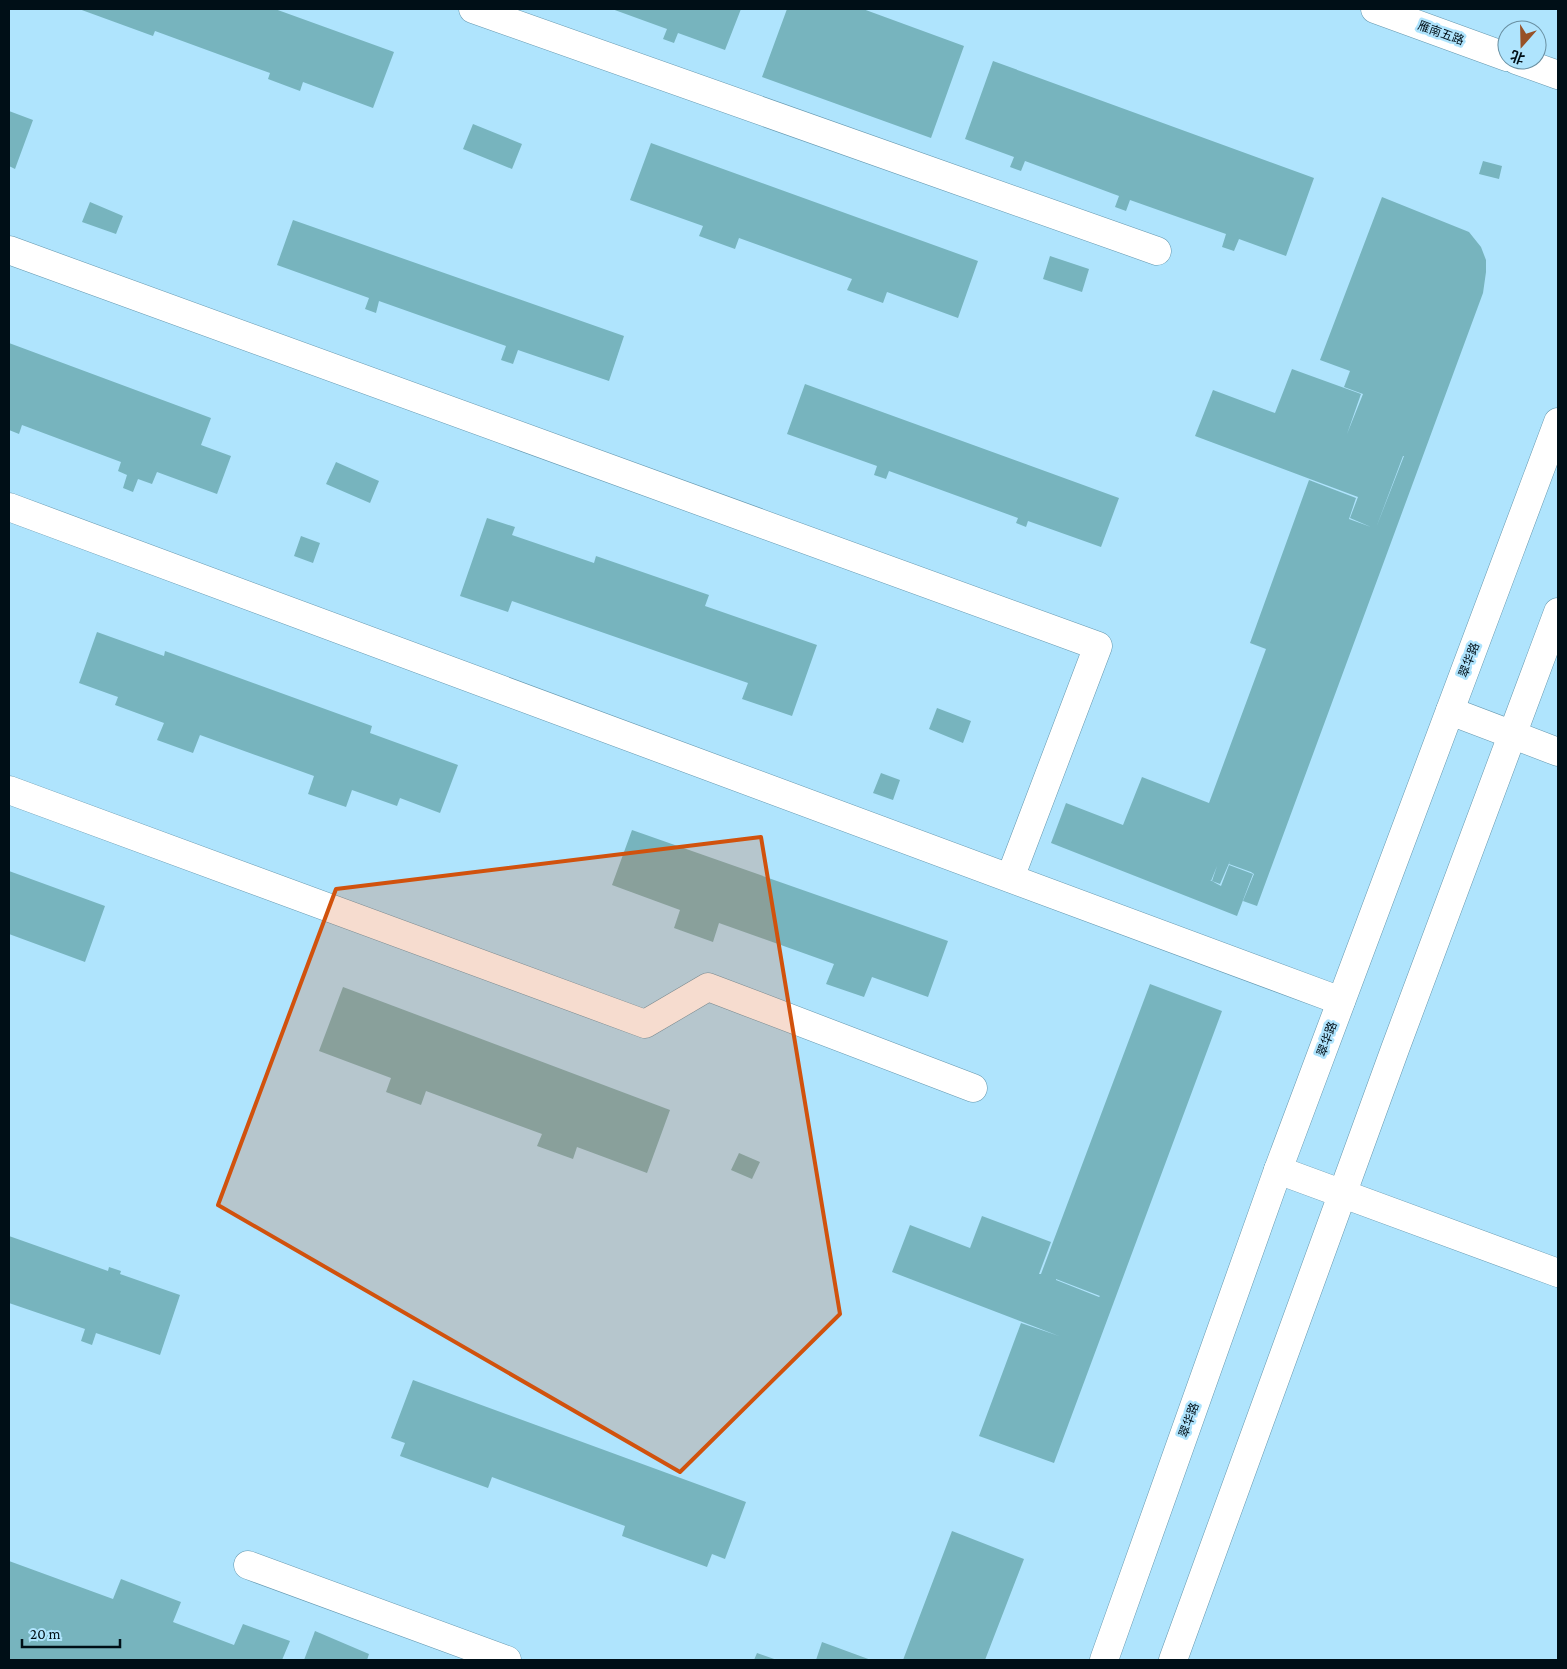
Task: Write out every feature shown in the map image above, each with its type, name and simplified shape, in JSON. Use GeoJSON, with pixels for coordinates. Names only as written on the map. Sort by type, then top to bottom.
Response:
{"type":"FeatureCollection","features":[{"type":"Feature","properties":{"kind":"street"},"geometry":{"type":"LineString","coordinates":[[473,9],[1157,251]]}},
{"type":"Feature","properties":{"kind":"street","name":"雁南五路"},"geometry":{"type":"LineString","coordinates":[[1376,9],[1497,52]]}},
{"type":"Feature","properties":{"kind":"street"},"geometry":{"type":"LineString","coordinates":[[1544,70],[1558,75]]}},
{"type":"Feature","properties":{"kind":"street"},"geometry":{"type":"LineString","coordinates":[[9,250],[1098,646],[1010,878]]}},
{"type":"Feature","properties":{"kind":"street","name":"翠华路"},"geometry":{"type":"LineString","coordinates":[[1104,1660],[1278,1170],[1558,422]]}},
{"type":"Feature","properties":{"kind":"street"},"geometry":{"type":"LineString","coordinates":[[9,507],[1341,1001]]}},
{"type":"Feature","properties":{"kind":"street"},"geometry":{"type":"LineString","coordinates":[[1173,1660],[1342,1194],[1558,612]]}},
{"type":"Feature","properties":{"kind":"street"},"geometry":{"type":"LineString","coordinates":[[1450,711],[1558,752]]}},
{"type":"Feature","properties":{"kind":"street"},"geometry":{"type":"LineString","coordinates":[[9,790],[645,1024],[708,987],[973,1088]]}},
{"type":"Feature","properties":{"kind":"street"},"geometry":{"type":"LineString","coordinates":[[1278,1170],[1558,1273]]}},
{"type":"Feature","properties":{"kind":"street"},"geometry":{"type":"LineString","coordinates":[[248,1565],[507,1660]]}},
{"type":"Feature","properties":{"kind":"highlighted area"},"geometry":{"type":"Polygon","coordinates":[[[761,837],[840,1314],[680,1472],[218,1205],[336,889],[761,837]]]}},
{"type":"Feature","properties":{"kind":"building"},"geometry":{"type":"Polygon","coordinates":[[[79,9],[275,9],[394,52],[373,108],[303,82],[300,91],[268,79],[270,73],[155,31],[153,36],[79,9]]]}},
{"type":"Feature","properties":{"kind":"building"},"geometry":{"type":"Polygon","coordinates":[[[612,9],[741,9],[725,50],[678,33],[674,43],[663,39],[667,29],[612,9]]]}},
{"type":"Feature","properties":{"kind":"building"},"geometry":{"type":"Polygon","coordinates":[[[787,9],[863,9],[964,46],[931,138],[762,77],[787,9]]]}},
{"type":"Feature","properties":{"kind":"building"},"geometry":{"type":"Polygon","coordinates":[[[993,61],[1314,178],[1286,256],[1239,239],[1234,251],[1222,247],[1226,234],[1130,200],[1126,211],[1115,207],[1119,196],[1025,161],[1021,171],[1010,167],[1014,157],[965,139],[993,61]]]}},
{"type":"Feature","properties":{"kind":"building"},"geometry":{"type":"Polygon","coordinates":[[[9,111],[33,120],[15,169],[9,166],[9,111]]]}},
{"type":"Feature","properties":{"kind":"building"},"geometry":{"type":"Polygon","coordinates":[[[473,124],[522,144],[512,169],[463,149],[473,124]]]}},
{"type":"Feature","properties":{"kind":"building"},"geometry":{"type":"Polygon","coordinates":[[[651,143],[978,261],[958,318],[887,292],[883,303],[847,290],[852,279],[739,238],[735,249],[699,236],[703,226],[630,200],[651,143]]]}},
{"type":"Feature","properties":{"kind":"building"},"geometry":{"type":"Polygon","coordinates":[[[1483,161],[1502,166],[1499,179],[1479,174],[1483,161]]]}},
{"type":"Feature","properties":{"kind":"building"},"geometry":{"type":"Polygon","coordinates":[[[1382,197],[1469,232],[1481,247],[1486,260],[1483,293],[1257,906],[1243,901],[1254,874],[1229,864],[1230,861],[1220,884],[1212,881],[1217,866],[1211,881],[1221,886],[1229,865],[1253,874],[1237,916],[1051,843],[1066,803],[1123,825],[1142,777],[1209,803],[1266,649],[1250,643],[1309,480],[1356,498],[1349,519],[1371,527],[1350,518],[1358,497],[1195,436],[1213,390],[1275,413],[1292,369],[1361,394],[1347,434],[1363,394],[1344,387],[1350,371],[1320,360],[1382,197]],[[1403,456],[1376,528],[1404,456],[1403,456]]]}},
{"type":"Feature","properties":{"kind":"building"},"geometry":{"type":"Polygon","coordinates":[[[90,202],[123,216],[116,234],[82,222],[90,202]]]}},
{"type":"Feature","properties":{"kind":"building"},"geometry":{"type":"Polygon","coordinates":[[[293,220],[624,336],[609,381],[518,350],[513,364],[501,360],[506,346],[379,301],[376,313],[365,309],[369,298],[277,265],[293,220]]]}},
{"type":"Feature","properties":{"kind":"building"},"geometry":{"type":"Polygon","coordinates":[[[1050,256],[1089,269],[1082,292],[1043,279],[1050,256]]]}},
{"type":"Feature","properties":{"kind":"building"},"geometry":{"type":"Polygon","coordinates":[[[9,343],[211,418],[201,445],[231,456],[217,494],[157,472],[152,484],[138,479],[133,492],[123,488],[127,475],[118,471],[121,462],[22,425],[19,434],[9,430],[9,343]]]}},
{"type":"Feature","properties":{"kind":"building"},"geometry":{"type":"Polygon","coordinates":[[[805,384],[1119,498],[1101,547],[1028,521],[1026,527],[1016,523],[1018,518],[889,471],[886,479],[874,475],[877,466],[787,434],[805,384]]]}},
{"type":"Feature","properties":{"kind":"building"},"geometry":{"type":"Polygon","coordinates":[[[336,462],[379,481],[370,503],[326,484],[336,462]]]}},
{"type":"Feature","properties":{"kind":"building"},"geometry":{"type":"Polygon","coordinates":[[[487,518],[515,527],[512,535],[594,563],[596,556],[709,595],[705,606],[817,645],[792,716],[742,699],[748,683],[512,601],[508,612],[460,596],[487,518]]]}},
{"type":"Feature","properties":{"kind":"building"},"geometry":{"type":"Polygon","coordinates":[[[301,536],[320,543],[313,563],[294,556],[301,536]]]}},
{"type":"Feature","properties":{"kind":"building"},"geometry":{"type":"Polygon","coordinates":[[[97,632],[164,656],[165,651],[372,726],[370,733],[458,765],[440,813],[400,798],[397,806],[352,790],[346,807],[308,794],[314,776],[200,735],[193,753],[157,740],[164,723],[115,705],[118,697],[79,683],[97,632]]]}},
{"type":"Feature","properties":{"kind":"building"},"geometry":{"type":"Polygon","coordinates":[[[937,708],[971,721],[963,743],[929,729],[937,708]]]}},
{"type":"Feature","properties":{"kind":"building"},"geometry":{"type":"Polygon","coordinates":[[[881,773],[900,780],[893,800],[873,793],[881,773]]]}},
{"type":"Feature","properties":{"kind":"building"},"geometry":{"type":"Polygon","coordinates":[[[632,830],[948,941],[928,997],[872,977],[864,997],[826,984],[834,964],[719,923],[713,942],[674,928],[680,910],[612,885],[632,830]]]}},
{"type":"Feature","properties":{"kind":"building"},"geometry":{"type":"Polygon","coordinates":[[[9,871],[105,906],[85,962],[9,934],[9,871]]]}},
{"type":"Feature","properties":{"kind":"building"},"geometry":{"type":"Polygon","coordinates":[[[1150,984],[1222,1011],[1054,1463],[979,1436],[1021,1323],[1059,1336],[892,1272],[910,1225],[970,1248],[982,1216],[1051,1242],[1039,1274],[1041,1274],[1150,984]],[[1056,1279],[1099,1297],[1100,1296],[1056,1279]]]}},
{"type":"Feature","properties":{"kind":"building"},"geometry":{"type":"Polygon","coordinates":[[[343,987],[670,1110],[647,1173],[577,1147],[573,1159],[537,1146],[542,1134],[426,1091],[421,1105],[386,1092],[391,1078],[319,1051],[343,987]]]}},
{"type":"Feature","properties":{"kind":"building"},"geometry":{"type":"Polygon","coordinates":[[[739,1153],[760,1162],[752,1179],[731,1170],[739,1153]]]}},
{"type":"Feature","properties":{"kind":"building"},"geometry":{"type":"Polygon","coordinates":[[[9,1236],[108,1271],[109,1267],[121,1271],[120,1274],[180,1295],[160,1355],[96,1333],[92,1345],[81,1341],[85,1329],[9,1303],[9,1236]]]}},
{"type":"Feature","properties":{"kind":"building"},"geometry":{"type":"Polygon","coordinates":[[[413,1380],[746,1502],[725,1559],[712,1554],[707,1567],[622,1536],[625,1526],[492,1477],[488,1488],[400,1456],[405,1443],[391,1438],[413,1380]]]}},
{"type":"Feature","properties":{"kind":"building"},"geometry":{"type":"Polygon","coordinates":[[[952,1531],[1024,1559],[985,1660],[903,1660],[952,1531]]]}},
{"type":"Feature","properties":{"kind":"building"},"geometry":{"type":"Polygon","coordinates":[[[9,1561],[113,1599],[121,1579],[181,1602],[173,1622],[234,1645],[243,1624],[290,1641],[282,1660],[9,1660],[9,1561]]]}},
{"type":"Feature","properties":{"kind":"building"},"geometry":{"type":"Polygon","coordinates":[[[315,1631],[369,1654],[367,1660],[304,1660],[315,1631]]]}},
{"type":"Feature","properties":{"kind":"building"},"geometry":{"type":"Polygon","coordinates":[[[822,1642],[871,1660],[816,1660],[822,1642]]]}},
{"type":"Feature","properties":{"kind":"building"},"geometry":{"type":"Polygon","coordinates":[[[757,1653],[777,1660],[754,1660],[757,1653]]]}}]}
